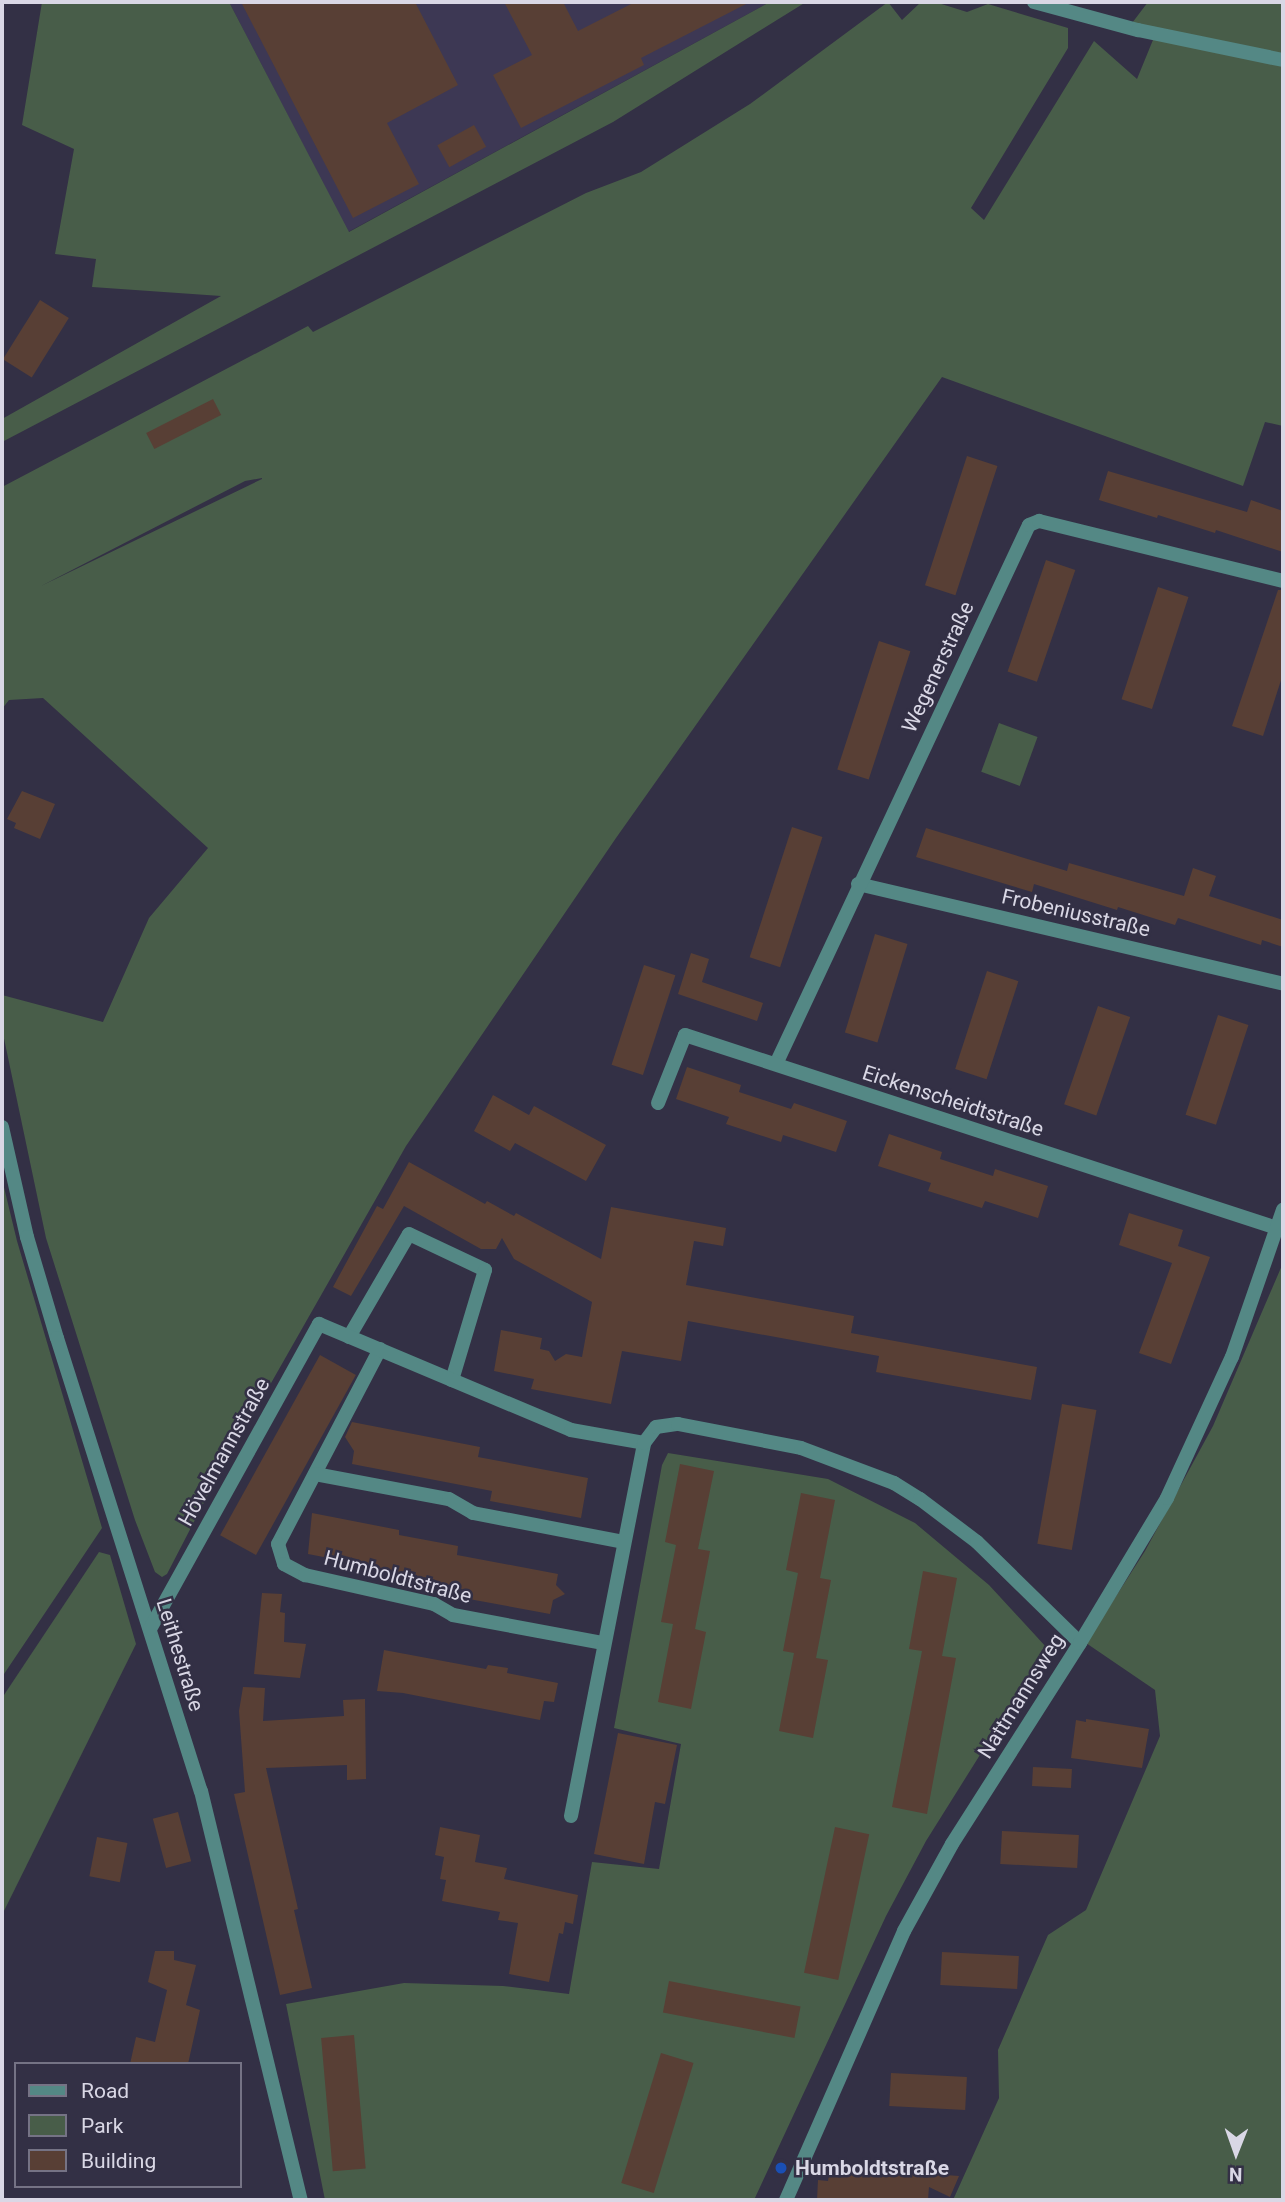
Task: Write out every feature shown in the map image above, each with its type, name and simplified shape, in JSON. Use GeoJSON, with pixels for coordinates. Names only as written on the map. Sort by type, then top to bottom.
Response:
{"type":"FeatureCollection","features":[{"type":"Feature","properties":{"kind":"street"},"geometry":{"type":"LineString","coordinates":[[1034,2],[1139,30],[1283,60]]}},
{"type":"Feature","properties":{"kind":"street","name":"Wegenerstraße"},"geometry":{"type":"LineString","coordinates":[[776,1065],[858,884],[1029,525],[1039,521],[1283,581]]}},
{"type":"Feature","properties":{"kind":"street","name":"Frobeniusstraße"},"geometry":{"type":"LineString","coordinates":[[858,884],[1283,984]]}},
{"type":"Feature","properties":{"kind":"street","name":"Eickenscheidtstraße"},"geometry":{"type":"LineString","coordinates":[[658,1103],[685,1035],[1277,1228]]}},
{"type":"Feature","properties":{"kind":"street","name":"Leithestraße"},"geometry":{"type":"LineString","coordinates":[[2,1127],[27,1237],[57,1338],[201,1791],[301,2200]]}},
{"type":"Feature","properties":{"kind":"street","name":"Nattmannsweg"},"geometry":{"type":"LineString","coordinates":[[786,2200],[904,1931],[952,1844],[1080,1643],[1167,1498],[1232,1357],[1283,1210]]}},
{"type":"Feature","properties":{"kind":"street"},"geometry":{"type":"LineString","coordinates":[[349,1337],[409,1234],[485,1270],[452,1380]]}},
{"type":"Feature","properties":{"kind":"street","name":"Hövelmannstraße"},"geometry":{"type":"LineString","coordinates":[[150,1629],[319,1324],[571,1430],[644,1443]]}},
{"type":"Feature","properties":{"kind":"street","name":"Humboldtstraße"},"geometry":{"type":"LineString","coordinates":[[380,1349],[278,1544],[284,1564],[294,1571],[433,1604],[453,1615],[603,1643]]}},
{"type":"Feature","properties":{"kind":"street"},"geometry":{"type":"LineString","coordinates":[[571,1816],[644,1443],[656,1426],[678,1424],[801,1448],[894,1483],[977,1542],[1080,1643]]}},
{"type":"Feature","properties":{"kind":"street"},"geometry":{"type":"LineString","coordinates":[[316,1474],[449,1499],[473,1513],[623,1542]]}},
{"type":"Feature","properties":{"kind":"shaded area"},"geometry":{"type":"Polygon","coordinates":[[[229,2],[770,2],[348,232],[229,2]]]}},
{"type":"Feature","properties":{"kind":"green space"},"geometry":{"type":"Polygon","coordinates":[[[42,2],[229,2],[349,232],[770,2],[806,2],[613,122],[2,442],[2,419],[221,296],[92,287],[96,259],[55,254],[74,149],[22,125],[42,2]]]}},
{"type":"Feature","properties":{"kind":"green space"},"geometry":{"type":"Polygon","coordinates":[[[888,2],[902,20],[921,2],[935,2],[967,12],[988,4],[1068,28],[1068,48],[971,208],[984,220],[1094,41],[1137,79],[1155,35],[1129,27],[1148,2],[1283,2],[1283,426],[1265,422],[1243,486],[942,377],[616,838],[406,1146],[213,1485],[167,1574],[162,1577],[155,1572],[135,1520],[46,1238],[2,1029],[2,995],[103,1022],[149,918],[208,848],[43,698],[9,700],[2,709],[2,487],[308,326],[313,332],[586,193],[641,172],[750,104],[888,2]],[[262,479],[245,481],[41,586],[262,479]]]}},
{"type":"Feature","properties":{"kind":"green space"},"geometry":{"type":"Polygon","coordinates":[[[999,723],[1038,737],[1020,786],[981,772],[999,723]]]}},
{"type":"Feature","properties":{"kind":"green space"},"geometry":{"type":"Polygon","coordinates":[[[2,1179],[17,1241],[102,1528],[2,1677],[2,1179]]]}},
{"type":"Feature","properties":{"kind":"green space"},"geometry":{"type":"Polygon","coordinates":[[[1283,1263],[1283,2200],[953,2200],[999,2098],[998,2050],[1048,1935],[1086,1910],[1160,1736],[1155,1690],[1086,1643],[1145,1551],[1213,1426],[1283,1263]]]}},
{"type":"Feature","properties":{"kind":"green space"},"geometry":{"type":"Polygon","coordinates":[[[668,1453],[828,1479],[915,1523],[989,1585],[1047,1648],[926,1841],[886,1916],[754,2200],[325,2200],[286,2004],[404,1983],[503,1986],[569,1994],[592,1862],[659,1869],[681,1744],[614,1728],[662,1465],[668,1453]]]}},
{"type":"Feature","properties":{"kind":"green space"},"geometry":{"type":"Polygon","coordinates":[[[99,1552],[110,1555],[136,1644],[2,1915],[2,1698],[99,1552]]]}},
{"type":"Feature","properties":{"kind":"building"},"geometry":{"type":"Polygon","coordinates":[[[241,2],[415,2],[458,85],[387,123],[419,184],[353,218],[241,2]]]}},
{"type":"Feature","properties":{"kind":"building"},"geometry":{"type":"Polygon","coordinates":[[[504,2],[563,2],[578,31],[635,2],[750,2],[641,58],[644,65],[521,128],[493,75],[532,55],[504,2]]]}},
{"type":"Feature","properties":{"kind":"building"},"geometry":{"type":"Polygon","coordinates":[[[474,125],[486,147],[449,167],[437,145],[474,125]]]}},
{"type":"Feature","properties":{"kind":"building"},"geometry":{"type":"Polygon","coordinates":[[[40,300],[69,318],[32,377],[3,359],[40,300]]]}},
{"type":"Feature","properties":{"kind":"building"},"geometry":{"type":"Polygon","coordinates":[[[213,399],[221,415],[154,449],[146,433],[213,399]]]}},
{"type":"Feature","properties":{"kind":"building"},"geometry":{"type":"Polygon","coordinates":[[[967,456],[997,466],[955,595],[925,585],[967,456]]]}},
{"type":"Feature","properties":{"kind":"building"},"geometry":{"type":"Polygon","coordinates":[[[1108,471],[1247,512],[1251,500],[1283,511],[1283,552],[1216,530],[1215,533],[1099,500],[1108,471]]]}},
{"type":"Feature","properties":{"kind":"building"},"geometry":{"type":"Polygon","coordinates":[[[1046,560],[1075,570],[1037,682],[1008,672],[1046,560]]]}},
{"type":"Feature","properties":{"kind":"building"},"geometry":{"type":"Polygon","coordinates":[[[1158,587],[1188,597],[1152,709],[1122,699],[1158,587]]]}},
{"type":"Feature","properties":{"kind":"building"},"geometry":{"type":"Polygon","coordinates":[[[1278,590],[1283,590],[1283,674],[1263,736],[1232,726],[1278,590]]]}},
{"type":"Feature","properties":{"kind":"building"},"geometry":{"type":"Polygon","coordinates":[[[879,641],[910,651],[869,780],[837,769],[879,641]]]}},
{"type":"Feature","properties":{"kind":"building"},"geometry":{"type":"Polygon","coordinates":[[[22,791],[55,804],[40,839],[14,828],[16,823],[7,819],[22,791]]]}},
{"type":"Feature","properties":{"kind":"building"},"geometry":{"type":"Polygon","coordinates":[[[792,827],[822,837],[780,967],[750,957],[792,827]]]}},
{"type":"Feature","properties":{"kind":"building"},"geometry":{"type":"Polygon","coordinates":[[[926,828],[1067,871],[1069,863],[1184,896],[1193,868],[1216,876],[1209,896],[1283,920],[1283,947],[1262,940],[1261,945],[1178,918],[1175,925],[1034,884],[1032,892],[916,857],[926,828]]]}},
{"type":"Feature","properties":{"kind":"building"},"geometry":{"type":"Polygon","coordinates":[[[875,934],[908,944],[877,1042],[845,1032],[875,934]]]}},
{"type":"Feature","properties":{"kind":"building"},"geometry":{"type":"Polygon","coordinates":[[[691,953],[709,959],[702,982],[763,1003],[757,1021],[678,994],[691,953]]]}},
{"type":"Feature","properties":{"kind":"building"},"geometry":{"type":"Polygon","coordinates":[[[644,965],[675,975],[643,1075],[612,1065],[644,965]]]}},
{"type":"Feature","properties":{"kind":"building"},"geometry":{"type":"Polygon","coordinates":[[[987,971],[1018,981],[987,1079],[955,1069],[987,971]]]}},
{"type":"Feature","properties":{"kind":"building"},"geometry":{"type":"Polygon","coordinates":[[[1098,1006],[1130,1017],[1096,1115],[1064,1104],[1098,1006]]]}},
{"type":"Feature","properties":{"kind":"building"},"geometry":{"type":"Polygon","coordinates":[[[1218,1015],[1248,1025],[1216,1125],[1186,1115],[1218,1015]]]}},
{"type":"Feature","properties":{"kind":"building"},"geometry":{"type":"Polygon","coordinates":[[[687,1067],[741,1085],[739,1092],[791,1109],[794,1103],[847,1121],[836,1152],[783,1135],[781,1142],[726,1124],[729,1117],[676,1099],[687,1067]]]}},
{"type":"Feature","properties":{"kind":"building"},"geometry":{"type":"Polygon","coordinates":[[[493,1095],[529,1115],[534,1106],[606,1145],[586,1181],[515,1143],[510,1151],[474,1131],[493,1095]]]}},
{"type":"Feature","properties":{"kind":"building"},"geometry":{"type":"Polygon","coordinates":[[[889,1134],[942,1152],[940,1159],[993,1176],[995,1169],[1048,1186],[1038,1218],[985,1201],[982,1208],[928,1191],[931,1183],[878,1166],[889,1134]]]}},
{"type":"Feature","properties":{"kind":"building"},"geometry":{"type":"Polygon","coordinates":[[[409,1162],[485,1204],[487,1201],[514,1216],[516,1213],[601,1259],[611,1207],[726,1228],[723,1246],[694,1241],[686,1285],[854,1316],[851,1333],[1037,1367],[1031,1400],[876,1372],[879,1356],[688,1321],[681,1361],[622,1351],[611,1404],[531,1389],[534,1379],[494,1371],[501,1330],[542,1338],[540,1349],[549,1351],[555,1361],[566,1354],[582,1357],[592,1302],[514,1259],[502,1238],[496,1249],[481,1249],[404,1206],[351,1296],[333,1287],[377,1206],[383,1209],[409,1162]]]}},
{"type":"Feature","properties":{"kind":"building"},"geometry":{"type":"Polygon","coordinates":[[[1129,1213],[1183,1230],[1178,1246],[1210,1257],[1171,1364],[1139,1353],[1172,1263],[1119,1245],[1129,1213]]]}},
{"type":"Feature","properties":{"kind":"building"},"geometry":{"type":"Polygon","coordinates":[[[320,1355],[356,1375],[256,1555],[220,1535],[320,1355]]]}},
{"type":"Feature","properties":{"kind":"building"},"geometry":{"type":"Polygon","coordinates":[[[1062,1404],[1096,1410],[1072,1550],[1037,1544],[1062,1404]]]}},
{"type":"Feature","properties":{"kind":"building"},"geometry":{"type":"Polygon","coordinates":[[[352,1422],[480,1447],[478,1457],[588,1478],[581,1518],[490,1501],[492,1491],[352,1464],[354,1451],[345,1437],[352,1422]]]}},
{"type":"Feature","properties":{"kind":"building"},"geometry":{"type":"Polygon","coordinates":[[[680,1464],[714,1471],[698,1549],[710,1551],[695,1629],[706,1632],[691,1709],[658,1702],[673,1624],[661,1622],[676,1545],[665,1542],[680,1464]]]}},
{"type":"Feature","properties":{"kind":"building"},"geometry":{"type":"Polygon","coordinates":[[[801,1493],[835,1500],[820,1578],[831,1580],[816,1658],[828,1660],[813,1738],[779,1731],[794,1653],[783,1651],[798,1573],[786,1570],[801,1493]]]}},
{"type":"Feature","properties":{"kind":"building"},"geometry":{"type":"Polygon","coordinates":[[[312,1513],[399,1530],[399,1535],[458,1546],[457,1555],[558,1574],[556,1585],[565,1594],[553,1600],[550,1614],[469,1599],[471,1591],[390,1575],[391,1570],[308,1554],[312,1513]]]}},
{"type":"Feature","properties":{"kind":"building"},"geometry":{"type":"Polygon","coordinates":[[[923,1571],[957,1578],[942,1656],[956,1658],[927,1814],[892,1807],[922,1651],[909,1649],[923,1571]]]}},
{"type":"Feature","properties":{"kind":"building"},"geometry":{"type":"Polygon","coordinates":[[[262,1593],[282,1594],[280,1612],[285,1613],[284,1642],[306,1644],[300,1678],[254,1674],[262,1593]]]}},
{"type":"Feature","properties":{"kind":"building"},"geometry":{"type":"Polygon","coordinates":[[[384,1650],[486,1669],[488,1665],[508,1668],[507,1673],[558,1683],[554,1702],[544,1701],[540,1720],[403,1693],[377,1691],[384,1650]]]}},
{"type":"Feature","properties":{"kind":"building"},"geometry":{"type":"Polygon","coordinates":[[[243,1687],[265,1688],[263,1721],[344,1716],[343,1700],[365,1699],[366,1779],[347,1780],[347,1765],[266,1768],[298,1909],[294,1910],[312,1988],[280,1995],[234,1794],[245,1792],[239,1711],[243,1687]]]}},
{"type":"Feature","properties":{"kind":"building"},"geometry":{"type":"Polygon","coordinates":[[[1086,1719],[1149,1729],[1142,1768],[1071,1758],[1076,1720],[1086,1722],[1086,1719]]]}},
{"type":"Feature","properties":{"kind":"building"},"geometry":{"type":"Polygon","coordinates":[[[618,1733],[677,1745],[665,1804],[655,1802],[644,1864],[594,1854],[618,1733]]]}},
{"type":"Feature","properties":{"kind":"building"},"geometry":{"type":"Polygon","coordinates":[[[1033,1767],[1072,1769],[1071,1788],[1032,1786],[1033,1767]]]}},
{"type":"Feature","properties":{"kind":"building"},"geometry":{"type":"Polygon","coordinates":[[[178,1812],[191,1861],[166,1868],[153,1819],[178,1812]]]}},
{"type":"Feature","properties":{"kind":"building"},"geometry":{"type":"Polygon","coordinates":[[[440,1827],[480,1835],[475,1862],[507,1868],[504,1879],[578,1895],[573,1924],[565,1922],[563,1934],[559,1933],[549,1982],[509,1974],[518,1923],[498,1920],[500,1912],[442,1901],[446,1880],[440,1879],[444,1857],[435,1855],[440,1827]]]}},
{"type":"Feature","properties":{"kind":"building"},"geometry":{"type":"Polygon","coordinates":[[[835,1827],[869,1834],[838,1980],[804,1973],[835,1827]]]}},
{"type":"Feature","properties":{"kind":"building"},"geometry":{"type":"Polygon","coordinates":[[[1002,1831],[1079,1835],[1077,1868],[1000,1864],[1002,1831]]]}},
{"type":"Feature","properties":{"kind":"building"},"geometry":{"type":"Polygon","coordinates":[[[97,1837],[127,1843],[120,1882],[89,1876],[97,1837]]]}},
{"type":"Feature","properties":{"kind":"building"},"geometry":{"type":"Polygon","coordinates":[[[155,1951],[174,1951],[174,1960],[196,1965],[186,2005],[200,2010],[188,2062],[130,2062],[136,2037],[155,2042],[167,1990],[148,1982],[155,1951]]]}},
{"type":"Feature","properties":{"kind":"building"},"geometry":{"type":"Polygon","coordinates":[[[942,1952],[1019,1956],[1017,1989],[940,1985],[942,1952]]]}},
{"type":"Feature","properties":{"kind":"building"},"geometry":{"type":"Polygon","coordinates":[[[669,1981],[801,2007],[794,2038],[663,2012],[669,1981]]]}},
{"type":"Feature","properties":{"kind":"building"},"geometry":{"type":"Polygon","coordinates":[[[354,2035],[366,2168],[333,2171],[321,2038],[354,2035]]]}},
{"type":"Feature","properties":{"kind":"building"},"geometry":{"type":"Polygon","coordinates":[[[661,2053],[694,2063],[654,2193],[621,2183],[661,2053]]]}},
{"type":"Feature","properties":{"kind":"building"},"geometry":{"type":"Polygon","coordinates":[[[891,2073],[967,2077],[965,2110],[889,2106],[891,2073]]]}},
{"type":"Feature","properties":{"kind":"building"},"geometry":{"type":"Polygon","coordinates":[[[839,2170],[959,2176],[950,2197],[929,2187],[928,2200],[817,2200],[818,2180],[828,2181],[829,2174],[839,2174],[839,2170]]]}},
{"type":"Feature","properties":{"kind":"place","name":"Humboldtstraße"},"geometry":{"type":"Point","coordinates":[781,2168]}}]}
